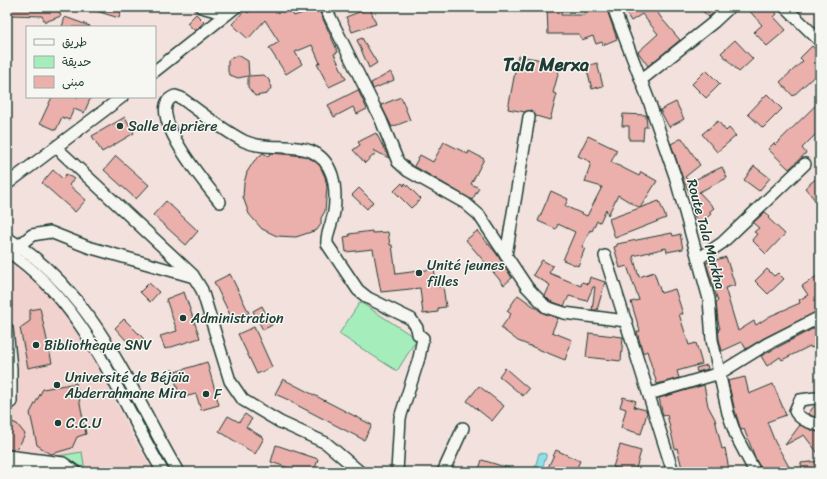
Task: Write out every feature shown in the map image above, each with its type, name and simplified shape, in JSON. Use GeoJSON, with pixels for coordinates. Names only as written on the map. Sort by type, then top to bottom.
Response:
{"type":"FeatureCollection","features":[{"type":"Feature","properties":{"kind":"street"},"geometry":{"type":"LineString","coordinates":[[201,7],[231,10]]}},
{"type":"Feature","properties":{"kind":"street"},"geometry":{"type":"LineString","coordinates":[[325,7],[381,120],[398,162],[408,170],[465,203],[479,215],[527,287],[546,307],[564,313],[626,321]]}},
{"type":"Feature","properties":{"kind":"street","name":"Route Tala Markha"},"geometry":{"type":"LineString","coordinates":[[613,7],[675,176],[709,299],[712,340],[728,413],[736,436],[755,472]]}},
{"type":"Feature","properties":{"kind":"street"},"geometry":{"type":"LineString","coordinates":[[641,80],[714,22],[730,7]]}},
{"type":"Feature","properties":{"kind":"street"},"geometry":{"type":"LineString","coordinates":[[785,7],[820,41]]}},
{"type":"Feature","properties":{"kind":"street"},"geometry":{"type":"LineString","coordinates":[[156,70],[231,10]]}},
{"type":"Feature","properties":{"kind":"street"},"geometry":{"type":"LineString","coordinates":[[220,202],[173,136],[166,117],[167,102],[170,98],[175,96],[181,98],[244,141],[260,147],[303,148],[320,157],[327,164],[332,176],[335,202],[333,219],[326,237],[327,244],[358,290],[368,298],[410,319],[417,328],[418,334],[423,338],[419,358],[400,418],[397,472]]}},
{"type":"Feature","properties":{"kind":"street"},"geometry":{"type":"LineString","coordinates":[[7,184],[121,98]]}},
{"type":"Feature","properties":{"kind":"street"},"geometry":{"type":"LineString","coordinates":[[506,255],[529,117]]}},
{"type":"Feature","properties":{"kind":"street"},"geometry":{"type":"LineString","coordinates":[[62,153],[194,277],[202,290],[230,381],[243,400],[280,422],[326,443],[360,472]]}},
{"type":"Feature","properties":{"kind":"street"},"geometry":{"type":"LineString","coordinates":[[698,259],[722,243],[805,164]]}},
{"type":"Feature","properties":{"kind":"street"},"geometry":{"type":"LineString","coordinates":[[163,472],[89,336],[53,291],[9,252],[32,235],[50,232],[88,247],[194,277]]}},
{"type":"Feature","properties":{"kind":"street"},"geometry":{"type":"LineString","coordinates":[[7,238],[18,245],[62,284],[100,330],[156,436],[178,472]]}},
{"type":"Feature","properties":{"kind":"street"},"geometry":{"type":"LineString","coordinates":[[605,256],[673,472]]}},
{"type":"Feature","properties":{"kind":"street"},"geometry":{"type":"LineString","coordinates":[[649,394],[720,373],[767,344],[820,317]]}},
{"type":"Feature","properties":{"kind":"street"},"geometry":{"type":"LineString","coordinates":[[7,329],[10,402]]}},
{"type":"Feature","properties":{"kind":"street"},"geometry":{"type":"LineString","coordinates":[[818,396],[800,400],[795,411],[797,415],[804,420],[820,426]]}},
{"type":"Feature","properties":{"kind":"street"},"geometry":{"type":"LineString","coordinates":[[443,472],[463,428]]}},
{"type":"Feature","properties":{"kind":"street"},"geometry":{"type":"LineString","coordinates":[[7,456],[63,463],[76,472]]}},
{"type":"Feature","properties":{"kind":"street"},"geometry":{"type":"LineString","coordinates":[[7,465],[55,472]]}},
{"type":"Feature","properties":{"kind":"shaded area","name":"Université de Béjaïa Abderrahmane Mira"},"geometry":{"type":"Polygon","coordinates":[[[7,262],[59,298],[80,332],[134,439],[154,472],[7,472],[7,262]]]}},
{"type":"Feature","properties":{"kind":"green space"},"geometry":{"type":"Polygon","coordinates":[[[360,302],[417,339],[397,371],[339,334],[360,302]]]}},
{"type":"Feature","properties":{"kind":"green space"},"geometry":{"type":"Polygon","coordinates":[[[82,452],[85,471],[70,460],[58,456],[82,452]]]}},
{"type":"Feature","properties":{"kind":"water"},"geometry":{"type":"Polygon","coordinates":[[[539,453],[546,454],[542,469],[535,468],[539,453]]]}},
{"type":"Feature","properties":{"kind":"building"},"geometry":{"type":"Polygon","coordinates":[[[11,7],[57,7],[61,16],[45,22],[42,16],[11,15],[11,7]]]}},
{"type":"Feature","properties":{"kind":"building"},"geometry":{"type":"Polygon","coordinates":[[[90,7],[122,7],[119,18],[90,9],[90,7]]]}},
{"type":"Feature","properties":{"kind":"building"},"geometry":{"type":"Polygon","coordinates":[[[253,7],[276,7],[281,12],[288,7],[294,16],[318,8],[338,52],[334,54],[346,79],[329,87],[317,64],[320,63],[312,45],[295,52],[302,64],[286,74],[269,48],[279,42],[265,20],[248,39],[232,24],[245,10],[248,13],[253,7]]]}},
{"type":"Feature","properties":{"kind":"building"},"geometry":{"type":"Polygon","coordinates":[[[547,7],[562,7],[561,15],[585,15],[582,7],[606,7],[617,39],[603,45],[602,42],[596,44],[593,36],[582,40],[579,34],[548,34],[547,7]]]}},
{"type":"Feature","properties":{"kind":"building"},"geometry":{"type":"Polygon","coordinates":[[[622,7],[654,7],[680,40],[648,66],[638,52],[658,34],[642,14],[631,21],[622,7]]]}},
{"type":"Feature","properties":{"kind":"building"},"geometry":{"type":"Polygon","coordinates":[[[698,7],[718,7],[709,17],[698,7]]]}},
{"type":"Feature","properties":{"kind":"building"},"geometry":{"type":"Polygon","coordinates":[[[746,7],[771,7],[777,14],[774,17],[786,30],[767,46],[754,32],[762,25],[746,7]]]}},
{"type":"Feature","properties":{"kind":"building"},"geometry":{"type":"Polygon","coordinates":[[[370,8],[376,24],[352,32],[346,17],[370,8]]]}},
{"type":"Feature","properties":{"kind":"building"},"geometry":{"type":"Polygon","coordinates":[[[196,14],[204,22],[195,31],[187,23],[196,14]]]}},
{"type":"Feature","properties":{"kind":"building"},"geometry":{"type":"Polygon","coordinates":[[[65,17],[90,26],[62,26],[65,17]]]}},
{"type":"Feature","properties":{"kind":"building"},"geometry":{"type":"Polygon","coordinates":[[[362,38],[377,63],[369,68],[357,40],[362,38]]]}},
{"type":"Feature","properties":{"kind":"building"},"geometry":{"type":"Polygon","coordinates":[[[735,40],[753,59],[739,72],[721,53],[735,40]]]}},
{"type":"Feature","properties":{"kind":"building"},"geometry":{"type":"Polygon","coordinates":[[[812,46],[820,54],[820,71],[793,96],[780,82],[803,61],[800,58],[812,46]]]}},
{"type":"Feature","properties":{"kind":"building"},"geometry":{"type":"Polygon","coordinates":[[[238,55],[248,61],[249,76],[264,75],[269,80],[271,88],[267,94],[255,96],[248,87],[248,76],[238,78],[230,75],[228,72],[228,60],[238,55]]]}},
{"type":"Feature","properties":{"kind":"building"},"geometry":{"type":"Polygon","coordinates":[[[518,56],[537,59],[560,67],[553,93],[557,94],[550,120],[536,116],[531,110],[525,112],[508,109],[518,56]]]}},
{"type":"Feature","properties":{"kind":"building"},"geometry":{"type":"Polygon","coordinates":[[[597,63],[603,86],[592,89],[586,66],[597,63]]]}},
{"type":"Feature","properties":{"kind":"building"},"geometry":{"type":"Polygon","coordinates":[[[706,70],[720,84],[706,98],[692,84],[706,70]]]}},
{"type":"Feature","properties":{"kind":"building"},"geometry":{"type":"Polygon","coordinates":[[[391,72],[394,80],[373,89],[371,83],[391,72]]]}},
{"type":"Feature","properties":{"kind":"building"},"geometry":{"type":"Polygon","coordinates":[[[358,90],[367,109],[357,114],[353,107],[334,117],[328,105],[358,90]]]}},
{"type":"Feature","properties":{"kind":"building"},"geometry":{"type":"Polygon","coordinates":[[[767,94],[782,109],[763,128],[748,114],[767,94]]]}},
{"type":"Feature","properties":{"kind":"building"},"geometry":{"type":"Polygon","coordinates":[[[401,97],[410,120],[392,127],[381,105],[401,97]]]}},
{"type":"Feature","properties":{"kind":"building"},"geometry":{"type":"Polygon","coordinates":[[[52,98],[91,98],[84,113],[74,109],[69,120],[62,117],[56,130],[40,123],[52,98]]]}},
{"type":"Feature","properties":{"kind":"building"},"geometry":{"type":"Polygon","coordinates":[[[820,101],[820,130],[802,148],[806,153],[789,169],[768,149],[774,143],[775,145],[820,101]]]}},
{"type":"Feature","properties":{"kind":"building"},"geometry":{"type":"Polygon","coordinates":[[[676,102],[684,119],[669,127],[660,110],[676,102]]]}},
{"type":"Feature","properties":{"kind":"building"},"geometry":{"type":"Polygon","coordinates":[[[623,114],[646,115],[647,127],[644,127],[643,140],[629,140],[629,126],[622,126],[623,114]]]}},
{"type":"Feature","properties":{"kind":"building","name":"Salle de prière"},"geometry":{"type":"Polygon","coordinates":[[[125,117],[134,133],[102,152],[92,136],[125,117]]]}},
{"type":"Feature","properties":{"kind":"building"},"geometry":{"type":"Polygon","coordinates":[[[718,121],[726,131],[729,128],[736,136],[717,152],[702,134],[718,121]]]}},
{"type":"Feature","properties":{"kind":"building"},"geometry":{"type":"Polygon","coordinates":[[[376,133],[389,158],[373,150],[376,153],[365,163],[353,150],[360,145],[358,142],[376,133]]]}},
{"type":"Feature","properties":{"kind":"building"},"geometry":{"type":"Polygon","coordinates":[[[588,136],[617,150],[611,162],[639,176],[641,172],[657,181],[640,208],[618,195],[608,215],[606,209],[600,222],[597,221],[592,231],[590,230],[582,247],[585,248],[578,266],[563,260],[575,232],[558,224],[556,229],[538,221],[551,191],[568,199],[565,206],[587,216],[602,187],[585,182],[591,162],[578,156],[588,136]]]}},
{"type":"Feature","properties":{"kind":"building"},"geometry":{"type":"Polygon","coordinates":[[[682,138],[700,165],[685,177],[690,182],[722,167],[727,178],[699,192],[714,208],[709,212],[711,214],[701,223],[693,215],[690,206],[695,202],[684,182],[671,144],[682,138]]]}},
{"type":"Feature","properties":{"kind":"building"},"geometry":{"type":"Polygon","coordinates":[[[444,142],[468,154],[469,151],[484,159],[471,184],[479,188],[472,200],[414,166],[420,155],[433,162],[444,142]]]}},
{"type":"Feature","properties":{"kind":"building"},"geometry":{"type":"Polygon","coordinates":[[[263,153],[268,156],[271,153],[304,156],[313,160],[320,166],[325,177],[327,187],[325,211],[321,218],[321,224],[317,230],[296,237],[277,236],[262,229],[249,214],[243,197],[244,183],[247,172],[254,161],[263,153]]]}},
{"type":"Feature","properties":{"kind":"building"},"geometry":{"type":"Polygon","coordinates":[[[116,156],[149,185],[136,199],[104,170],[116,156]]]}},
{"type":"Feature","properties":{"kind":"building"},"geometry":{"type":"Polygon","coordinates":[[[754,166],[770,178],[759,191],[744,180],[754,166]]]}},
{"type":"Feature","properties":{"kind":"building"},"geometry":{"type":"Polygon","coordinates":[[[53,170],[63,179],[66,174],[74,179],[69,185],[86,200],[75,212],[42,183],[53,170]]]}},
{"type":"Feature","properties":{"kind":"building"},"geometry":{"type":"Polygon","coordinates":[[[820,175],[820,206],[805,188],[820,175]]]}},
{"type":"Feature","properties":{"kind":"building"},"geometry":{"type":"Polygon","coordinates":[[[402,183],[404,186],[405,183],[421,199],[411,208],[394,191],[402,183]]]}},
{"type":"Feature","properties":{"kind":"building"},"geometry":{"type":"Polygon","coordinates":[[[359,188],[373,202],[367,209],[352,195],[359,188]]]}},
{"type":"Feature","properties":{"kind":"building"},"geometry":{"type":"Polygon","coordinates":[[[166,201],[198,231],[186,245],[153,215],[166,201]]]}},
{"type":"Feature","properties":{"kind":"building"},"geometry":{"type":"Polygon","coordinates":[[[659,201],[666,218],[615,238],[609,219],[659,201]]]}},
{"type":"Feature","properties":{"kind":"building"},"geometry":{"type":"Polygon","coordinates":[[[765,212],[770,216],[768,218],[785,234],[766,254],[752,240],[757,234],[754,232],[759,228],[753,223],[765,212]]]}},
{"type":"Feature","properties":{"kind":"building","name":"Unité jeunes filles"},"geometry":{"type":"Polygon","coordinates":[[[372,231],[372,233],[388,232],[390,245],[392,245],[396,274],[434,269],[437,287],[443,286],[446,307],[438,308],[438,312],[423,314],[420,288],[381,292],[373,249],[346,252],[344,237],[350,236],[349,234],[372,231]]]}},
{"type":"Feature","properties":{"kind":"building"},"geometry":{"type":"Polygon","coordinates":[[[477,231],[496,253],[512,278],[504,285],[466,240],[477,231]]]}},
{"type":"Feature","properties":{"kind":"building"},"geometry":{"type":"Polygon","coordinates":[[[672,233],[673,236],[680,234],[683,249],[667,252],[666,248],[633,256],[639,277],[654,272],[661,293],[675,289],[683,314],[679,314],[689,345],[696,343],[702,364],[677,371],[679,378],[657,384],[647,351],[643,353],[637,332],[640,331],[631,302],[639,300],[627,266],[620,268],[614,247],[617,246],[617,244],[672,233]]]}},
{"type":"Feature","properties":{"kind":"building"},"geometry":{"type":"Polygon","coordinates":[[[726,257],[735,285],[725,288],[738,331],[754,321],[756,325],[770,316],[800,303],[799,300],[808,295],[802,286],[820,274],[820,310],[764,338],[746,349],[742,342],[722,351],[718,329],[720,329],[716,302],[718,301],[706,263],[726,257]]]}},
{"type":"Feature","properties":{"kind":"building"},"geometry":{"type":"Polygon","coordinates":[[[542,260],[553,266],[549,273],[581,286],[582,282],[588,284],[590,277],[605,282],[597,310],[592,310],[595,287],[593,287],[587,301],[569,296],[564,306],[550,301],[545,296],[550,285],[533,275],[542,260]]]}},
{"type":"Feature","properties":{"kind":"building"},"geometry":{"type":"Polygon","coordinates":[[[767,269],[774,276],[778,273],[784,279],[768,294],[755,281],[767,269]]]}},
{"type":"Feature","properties":{"kind":"building"},"geometry":{"type":"Polygon","coordinates":[[[230,274],[249,313],[233,321],[214,282],[230,274]]]}},
{"type":"Feature","properties":{"kind":"building"},"geometry":{"type":"Polygon","coordinates":[[[149,283],[159,292],[150,302],[140,292],[149,283]]]}},
{"type":"Feature","properties":{"kind":"building","name":"Administration"},"geometry":{"type":"Polygon","coordinates":[[[184,292],[200,338],[165,349],[160,336],[177,331],[166,299],[184,292]]]}},
{"type":"Feature","properties":{"kind":"building"},"geometry":{"type":"Polygon","coordinates":[[[518,295],[543,313],[558,318],[552,332],[572,340],[565,360],[518,341],[501,328],[511,314],[507,311],[518,295]]]}},
{"type":"Feature","properties":{"kind":"building"},"geometry":{"type":"Polygon","coordinates":[[[262,306],[272,325],[263,330],[253,311],[262,306]]]}},
{"type":"Feature","properties":{"kind":"building","name":"Bibliothèque SNV"},"geometry":{"type":"Polygon","coordinates":[[[40,308],[52,363],[28,368],[20,328],[30,321],[30,310],[40,308]]]}},
{"type":"Feature","properties":{"kind":"building"},"geometry":{"type":"Polygon","coordinates":[[[124,319],[144,339],[134,349],[115,328],[124,319]]]}},
{"type":"Feature","properties":{"kind":"building"},"geometry":{"type":"Polygon","coordinates":[[[820,325],[820,345],[811,348],[810,346],[782,360],[780,357],[767,366],[761,356],[820,325]]]}},
{"type":"Feature","properties":{"kind":"building"},"geometry":{"type":"Polygon","coordinates":[[[254,327],[272,367],[257,374],[238,334],[254,327]]]}},
{"type":"Feature","properties":{"kind":"building"},"geometry":{"type":"Polygon","coordinates":[[[589,333],[623,337],[621,361],[586,357],[589,333]]]}},
{"type":"Feature","properties":{"kind":"building","name":"F"},"geometry":{"type":"Polygon","coordinates":[[[207,362],[219,405],[201,410],[196,394],[180,398],[172,369],[175,372],[207,362]]]}},
{"type":"Feature","properties":{"kind":"building"},"geometry":{"type":"Polygon","coordinates":[[[707,365],[708,369],[697,372],[696,368],[707,365]]]}},
{"type":"Feature","properties":{"kind":"building"},"geometry":{"type":"Polygon","coordinates":[[[505,368],[529,389],[523,396],[499,376],[505,368]]]}},
{"type":"Feature","properties":{"kind":"building"},"geometry":{"type":"Polygon","coordinates":[[[745,377],[749,394],[773,384],[786,415],[767,422],[775,442],[792,472],[764,472],[757,462],[744,429],[741,430],[728,381],[745,377]]]}},
{"type":"Feature","properties":{"kind":"building"},"geometry":{"type":"Polygon","coordinates":[[[283,379],[372,425],[364,440],[275,394],[283,379]]]}},
{"type":"Feature","properties":{"kind":"building","name":"C.C.U"},"geometry":{"type":"Polygon","coordinates":[[[76,383],[86,434],[77,437],[72,448],[51,454],[37,445],[30,413],[43,389],[76,383]]]}},
{"type":"Feature","properties":{"kind":"building"},"geometry":{"type":"Polygon","coordinates":[[[704,385],[708,406],[715,419],[722,449],[725,448],[729,470],[718,472],[683,472],[677,448],[675,449],[667,415],[663,416],[659,398],[704,385]]]}},
{"type":"Feature","properties":{"kind":"building"},"geometry":{"type":"Polygon","coordinates":[[[479,386],[504,406],[492,421],[467,401],[479,386]]]}},
{"type":"Feature","properties":{"kind":"building"},"geometry":{"type":"Polygon","coordinates":[[[623,397],[636,401],[634,407],[646,410],[647,413],[641,434],[621,428],[626,409],[620,407],[623,397]]]}},
{"type":"Feature","properties":{"kind":"building"},"geometry":{"type":"Polygon","coordinates":[[[820,403],[820,419],[808,414],[815,405],[820,403]]]}},
{"type":"Feature","properties":{"kind":"building"},"geometry":{"type":"Polygon","coordinates":[[[245,414],[252,419],[246,427],[264,438],[255,454],[219,431],[228,416],[239,422],[245,414]]]}},
{"type":"Feature","properties":{"kind":"building"},"geometry":{"type":"Polygon","coordinates":[[[7,420],[17,424],[25,434],[20,444],[14,450],[7,449],[7,420]]]}},
{"type":"Feature","properties":{"kind":"building"},"geometry":{"type":"Polygon","coordinates":[[[800,425],[820,433],[820,456],[804,435],[785,445],[800,425]]]}},
{"type":"Feature","properties":{"kind":"building"},"geometry":{"type":"Polygon","coordinates":[[[276,445],[318,459],[314,472],[301,472],[271,462],[276,445]]]}},
{"type":"Feature","properties":{"kind":"building"},"geometry":{"type":"Polygon","coordinates":[[[620,445],[641,451],[635,472],[619,472],[620,469],[613,467],[620,445]]]}},
{"type":"Feature","properties":{"kind":"building"},"geometry":{"type":"Polygon","coordinates":[[[556,450],[580,461],[575,472],[546,472],[556,450]]]}},
{"type":"Feature","properties":{"kind":"building"},"geometry":{"type":"Polygon","coordinates":[[[482,460],[515,470],[515,472],[478,472],[482,460]]]}},
{"type":"Feature","properties":{"kind":"building"},"geometry":{"type":"Polygon","coordinates":[[[820,461],[820,472],[802,472],[801,463],[820,461]]]}},
{"type":"Feature","properties":{"kind":"place","name":"Salle de prière"},"geometry":{"type":"Point","coordinates":[120,126]}},
{"type":"Feature","properties":{"kind":"place","name":"Unité jeunes filles"},"geometry":{"type":"Point","coordinates":[419,273]}},
{"type":"Feature","properties":{"kind":"place","name":"Administration"},"geometry":{"type":"Point","coordinates":[183,318]}},
{"type":"Feature","properties":{"kind":"place","name":"Bibliothèque SNV"},"geometry":{"type":"Point","coordinates":[36,345]}},
{"type":"Feature","properties":{"kind":"place","name":"Université de Béjaïa Abderrahmane Mira"},"geometry":{"type":"Point","coordinates":[57,385]}},
{"type":"Feature","properties":{"kind":"place","name":"F"},"geometry":{"type":"Point","coordinates":[206,394]}},
{"type":"Feature","properties":{"kind":"place","name":"C.C.U"},"geometry":{"type":"Point","coordinates":[58,423]}},
{"type":"Feature","properties":{"kind":"district","name":"Tala Merxa"},"geometry":{"type":"Point","coordinates":[546,65]}}]}
